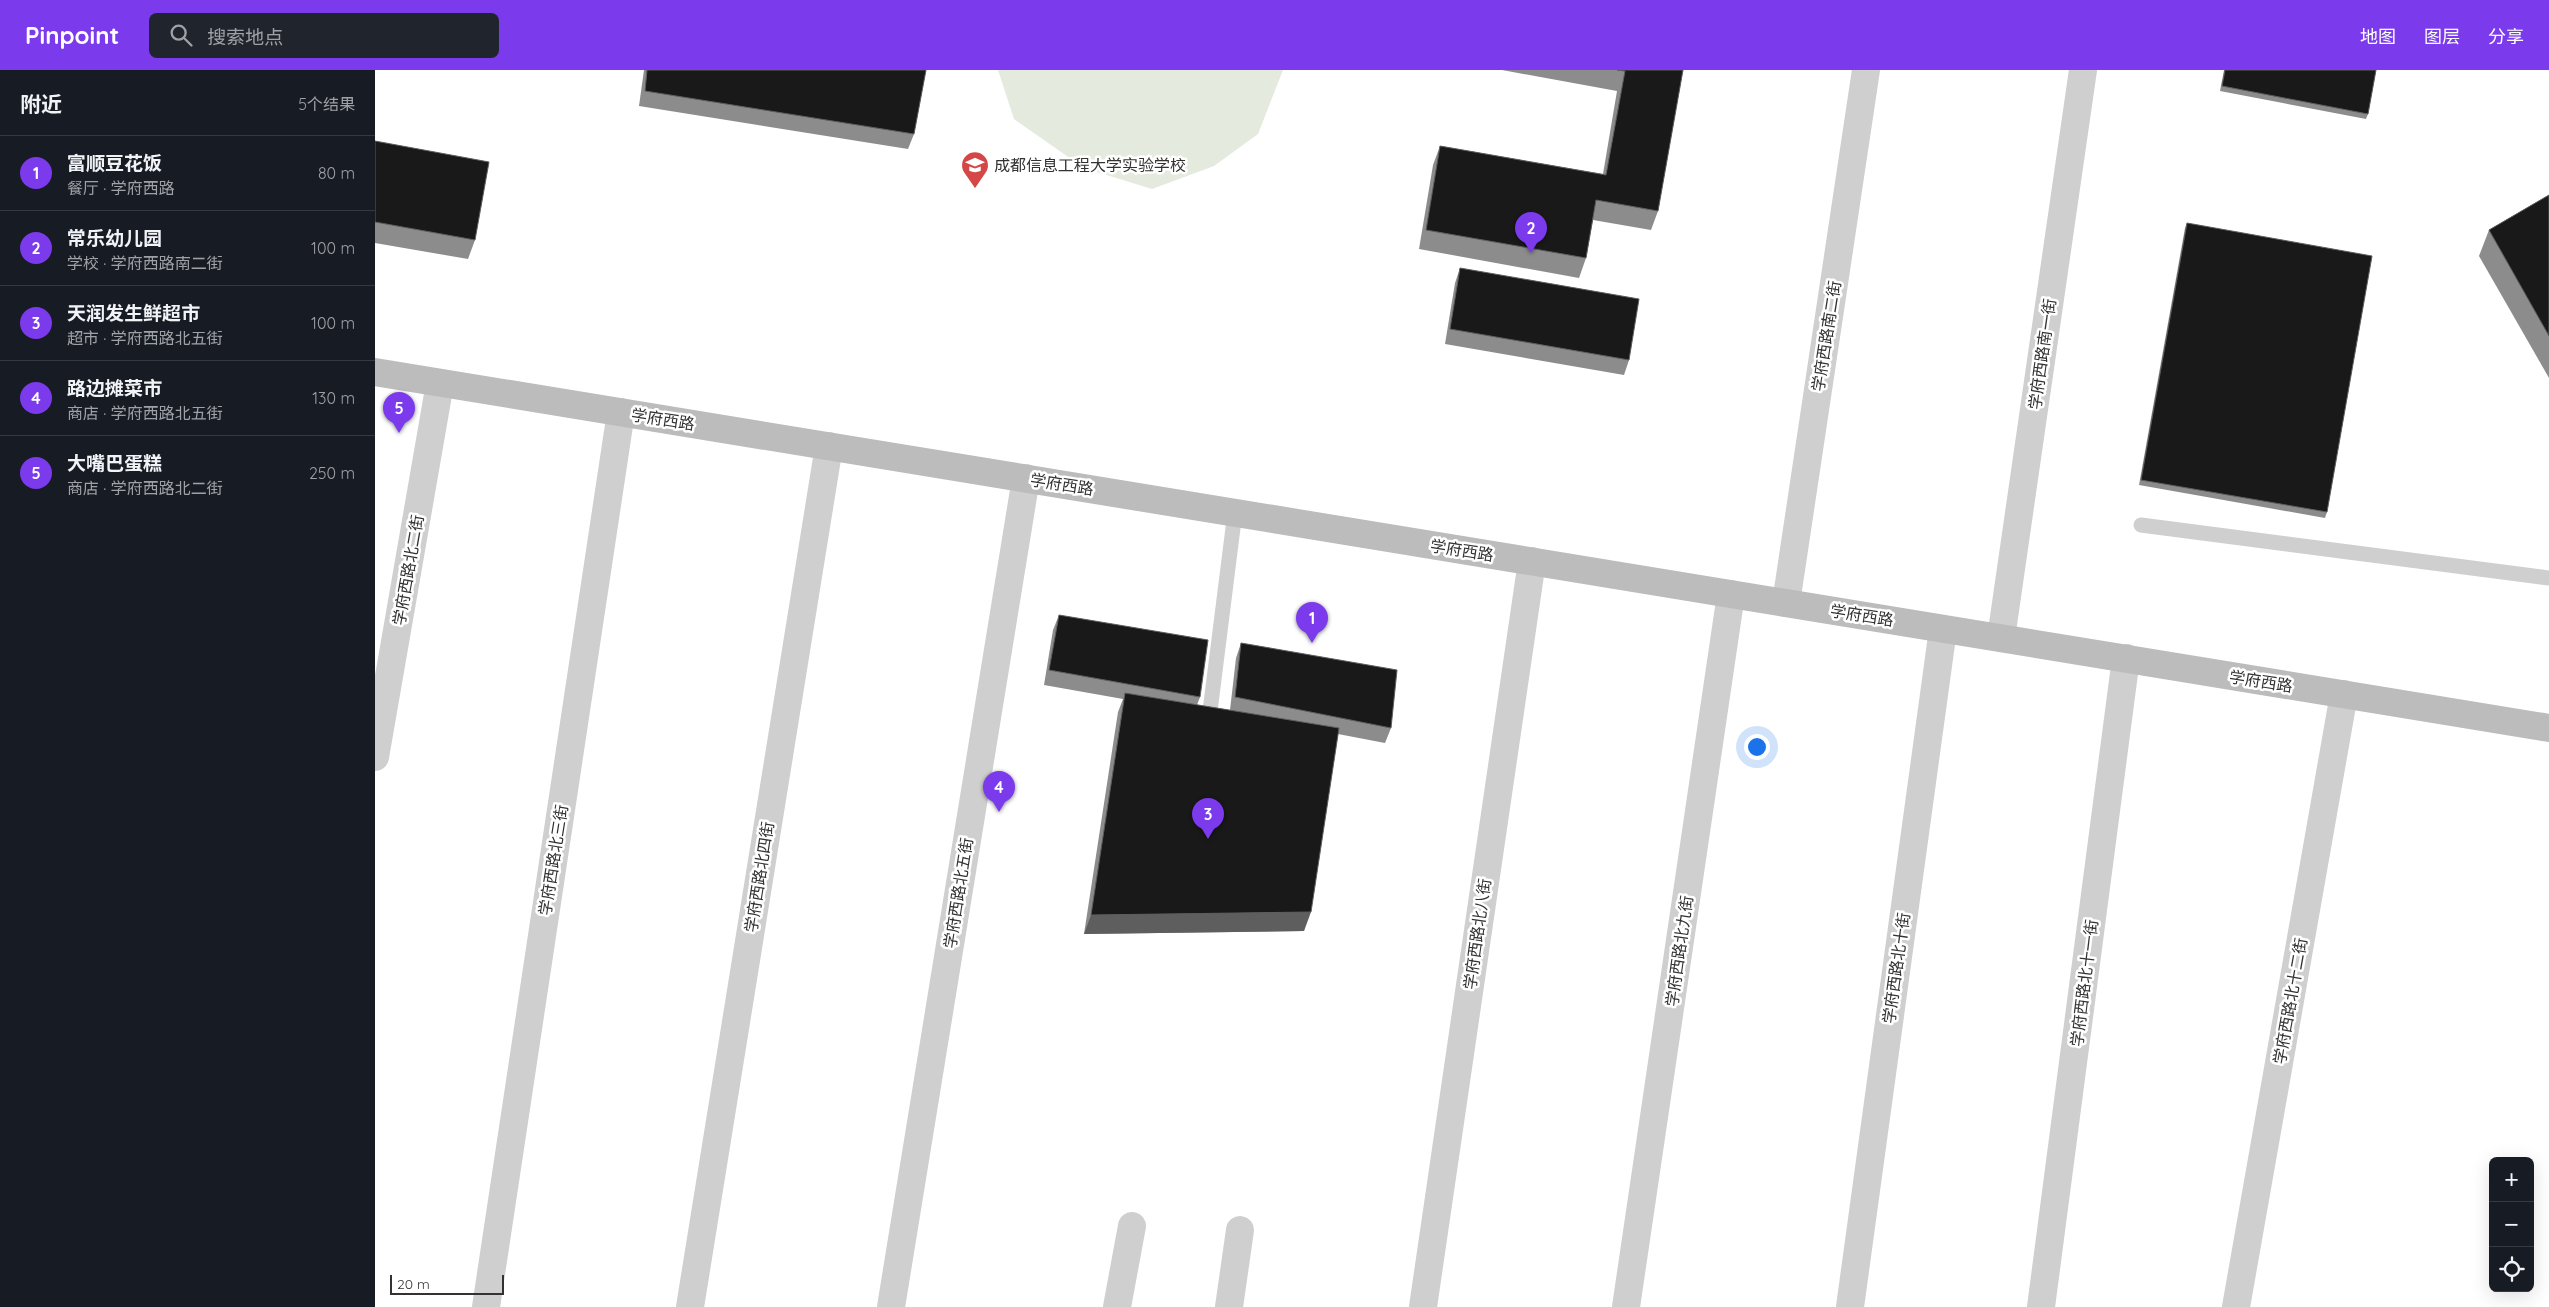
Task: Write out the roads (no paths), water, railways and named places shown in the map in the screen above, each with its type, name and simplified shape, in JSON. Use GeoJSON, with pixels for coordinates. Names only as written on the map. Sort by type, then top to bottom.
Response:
{"type":"FeatureCollection","features":[{"type":"Feature","properties":{"kind":"street","name":"学府西路南二街"},"geometry":{"type":"LineString","coordinates":[[1786,603],[1866,70]]}},
{"type":"Feature","properties":{"kind":"street","name":"学府西路南一街"},"geometry":{"type":"LineString","coordinates":[[2001,638],[2083,70]]}},
{"type":"Feature","properties":{"kind":"street","name":"学府西路"},"geometry":{"type":"LineString","coordinates":[[375,372],[2549,728]]}},
{"type":"Feature","properties":{"kind":"street","name":"学府西路北二街"},"geometry":{"type":"LineString","coordinates":[[375,758],[440,383]]}},
{"type":"Feature","properties":{"kind":"street","name":"学府西路北三街"},"geometry":{"type":"LineString","coordinates":[[486,1307],[621,412]]}},
{"type":"Feature","properties":{"kind":"street","name":"学府西路北四街"},"geometry":{"type":"LineString","coordinates":[[690,1307],[829,446]]}},
{"type":"Feature","properties":{"kind":"street","name":"学府西路北五街"},"geometry":{"type":"LineString","coordinates":[[891,1307],[1026,478]]}},
{"type":"Feature","properties":{"kind":"street","name":"学府西路北八街"},"geometry":{"type":"LineString","coordinates":[[1423,1307],[1532,561]]}},
{"type":"Feature","properties":{"kind":"street","name":"学府西路北九街"},"geometry":{"type":"LineString","coordinates":[[1627,1307],[1731,594]]}},
{"type":"Feature","properties":{"kind":"street","name":"学府西路北十街"},"geometry":{"type":"LineString","coordinates":[[1849,1307],[1943,629]]}},
{"type":"Feature","properties":{"kind":"street","name":"学府西路北十一街"},"geometry":{"type":"LineString","coordinates":[[2041,1307],[2126,658]]}},
{"type":"Feature","properties":{"kind":"street","name":"学府西路北十二街"},"geometry":{"type":"LineString","coordinates":[[2236,1307],[2344,694]]}},
{"type":"Feature","properties":{"kind":"street"},"geometry":{"type":"LineString","coordinates":[[1117,1307],[1132,1226]]}},
{"type":"Feature","properties":{"kind":"street"},"geometry":{"type":"LineString","coordinates":[[1229,1307],[1240,1230]]}},
{"type":"Feature","properties":{"kind":"lane"},"geometry":{"type":"LineString","coordinates":[[1208,727],[1235,512]]}},
{"type":"Feature","properties":{"kind":"lane"},"geometry":{"type":"LineString","coordinates":[[2141,525],[2549,578]]}},
{"type":"Feature","properties":{"kind":"place","name":"成都信息工程大学实验学校"},"geometry":{"type":"Point","coordinates":[975,189]}},
{"type":"Feature","properties":{"kind":"place","name":"常乐幼儿园"},"geometry":{"type":"Point","coordinates":[1531,253]}},
{"type":"Feature","properties":{"kind":"place","name":"大嘴巴蛋糕"},"geometry":{"type":"Point","coordinates":[399,433]}},
{"type":"Feature","properties":{"kind":"place","name":"富顺豆花饭"},"geometry":{"type":"Point","coordinates":[1312,643]}},
{"type":"Feature","properties":{"kind":"place","name":"路边摊菜市"},"geometry":{"type":"Point","coordinates":[999,812]}},
{"type":"Feature","properties":{"kind":"place","name":"天润发生鲜超市"},"geometry":{"type":"Point","coordinates":[1208,839]}}]}
